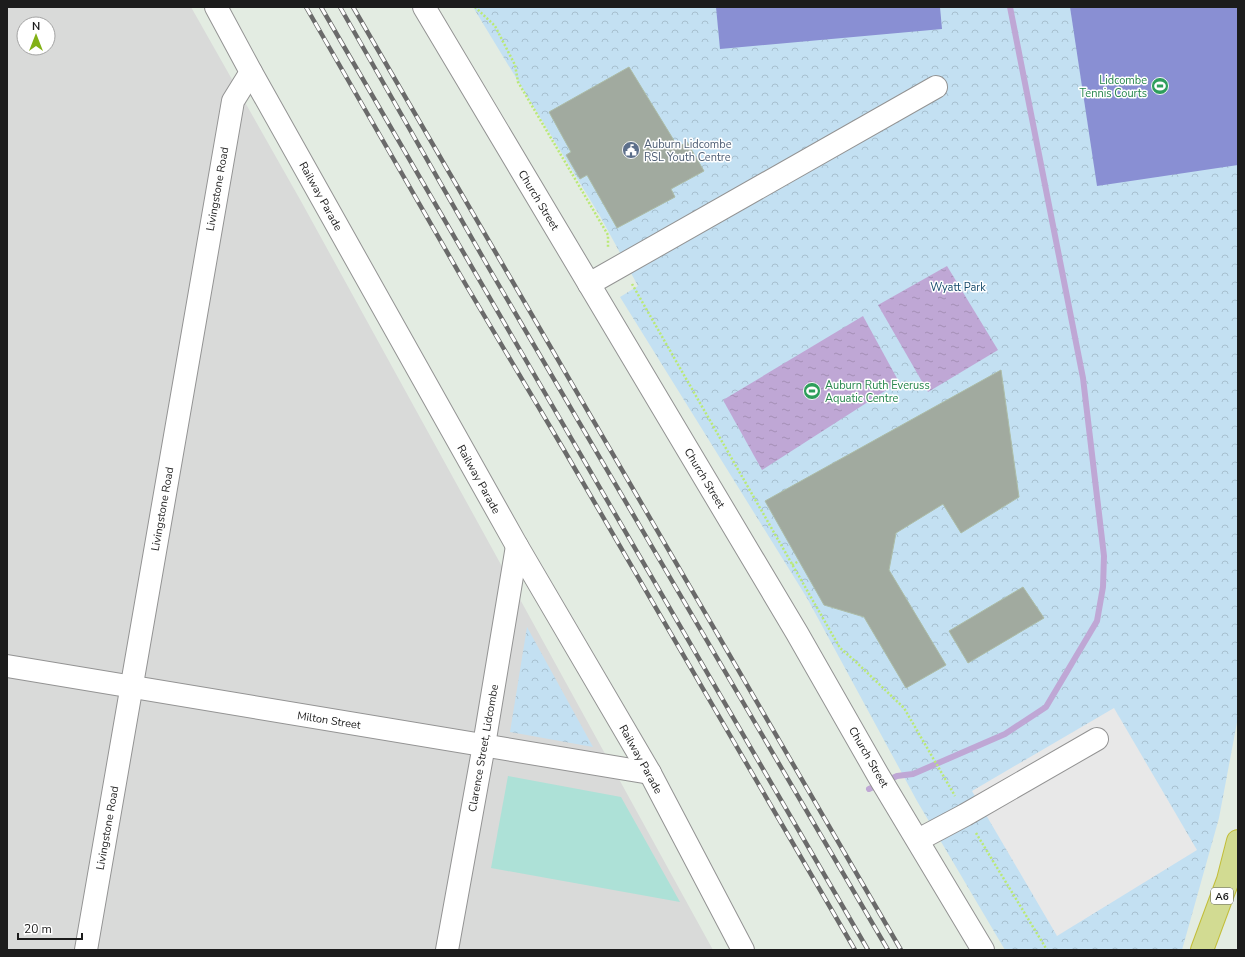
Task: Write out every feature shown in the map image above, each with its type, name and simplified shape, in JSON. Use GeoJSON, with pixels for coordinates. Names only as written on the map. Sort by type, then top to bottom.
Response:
{"type":"FeatureCollection","features":[{"type":"Feature","properties":{"kind":"highway","name":"A6"},"geometry":{"type":"LineString","coordinates":[[1202,950],[1228,880],[1238,841]]}},
{"type":"Feature","properties":{"kind":"street","name":"Railway Parade"},"geometry":{"type":"LineString","coordinates":[[216,7],[517,546],[650,773],[743,950]]}},
{"type":"Feature","properties":{"kind":"street","name":"Church Street"},"geometry":{"type":"LineString","coordinates":[[424,7],[793,626],[878,775],[983,950]]}},
{"type":"Feature","properties":{"kind":"street","name":"Livingstone Road"},"geometry":{"type":"LineString","coordinates":[[86,950],[233,101],[251,72]]}},
{"type":"Feature","properties":{"kind":"street"},"geometry":{"type":"LineString","coordinates":[[589,284],[936,88]]}},
{"type":"Feature","properties":{"kind":"street","name":"Clarence Street, Lidcombe"},"geometry":{"type":"LineString","coordinates":[[447,950],[484,746],[517,546]]}},
{"type":"Feature","properties":{"kind":"street","name":"Milton Street"},"geometry":{"type":"LineString","coordinates":[[7,666],[650,773]]}},
{"type":"Feature","properties":{"kind":"street"},"geometry":{"type":"LineString","coordinates":[[918,840],[965,816],[1096,739]]}},
{"type":"Feature","properties":{"kind":"path"},"geometry":{"type":"LineString","coordinates":[[475,7],[494,26],[515,65],[518,82],[608,235],[608,260],[614,271],[622,280],[631,283],[840,648],[904,708],[949,785],[965,816],[1047,950]]}},
{"type":"Feature","properties":{"kind":"path"},"geometry":{"type":"LineString","coordinates":[[792,565],[799,561]]}},
{"type":"Feature","properties":{"kind":"shaded area"},"geometry":{"type":"Polygon","coordinates":[[[7,7],[191,7],[302,203],[713,950],[7,950],[7,7]]]}},
{"type":"Feature","properties":{"kind":"shaded area"},"geometry":{"type":"Polygon","coordinates":[[[716,7],[940,7],[942,29],[720,49],[716,7]]]}},
{"type":"Feature","properties":{"kind":"shaded area","name":"Lidcombe Tennis Courts"},"geometry":{"type":"Polygon","coordinates":[[[1070,7],[1238,7],[1238,165],[1097,186],[1070,7]]]}},
{"type":"Feature","properties":{"kind":"shaded area"},"geometry":{"type":"Polygon","coordinates":[[[1114,708],[1197,850],[1057,936],[972,791],[1114,708]]]}},
{"type":"Feature","properties":{"kind":"shaded area"},"geometry":{"type":"Polygon","coordinates":[[[508,776],[621,797],[680,902],[491,868],[508,776]]]}},
{"type":"Feature","properties":{"kind":"green space","name":"Wyatt Park"},"geometry":{"type":"Polygon","coordinates":[[[473,7],[1238,7],[1238,717],[1219,818],[1182,950],[1005,950],[917,801],[807,598],[620,297],[638,286],[600,216],[473,7]]]}},
{"type":"Feature","properties":{"kind":"green space"},"geometry":{"type":"Polygon","coordinates":[[[527,627],[593,747],[510,732],[527,627]]]}},
{"type":"Feature","properties":{"kind":"water"},"geometry":{"type":"Polygon","coordinates":[[[947,266],[998,350],[928,392],[878,305],[947,266]]]}},
{"type":"Feature","properties":{"kind":"water","name":"Auburn Ruth Everuss Aquatic Centre"},"geometry":{"type":"Polygon","coordinates":[[[863,316],[899,382],[762,470],[723,400],[863,316]]]}},
{"type":"Feature","properties":{"kind":"building","name":"Auburn Lidcombe RSL Youth Centre"},"geometry":{"type":"Polygon","coordinates":[[[629,67],[678,147],[687,142],[704,171],[671,189],[675,197],[617,228],[587,175],[580,179],[566,155],[571,152],[549,112],[629,67]]]}},
{"type":"Feature","properties":{"kind":"building"},"geometry":{"type":"Polygon","coordinates":[[[1001,370],[1019,497],[961,533],[943,504],[896,533],[889,570],[946,665],[906,688],[864,617],[824,605],[765,501],[1001,370]]]}},
{"type":"Feature","properties":{"kind":"building"},"geometry":{"type":"Polygon","coordinates":[[[1023,587],[1044,618],[968,663],[949,631],[1023,587]]]}},
{"type":"Feature","properties":{"kind":"waterway"},"geometry":{"type":"LineString","coordinates":[[869,789],[897,776],[913,774],[1005,734],[1046,707],[1097,621],[1103,587],[1104,556],[1083,378],[1010,7]]}},
{"type":"Feature","properties":{"kind":"railway"},"geometry":{"type":"LineString","coordinates":[[306,7],[466,285],[564,450],[855,950]]}},
{"type":"Feature","properties":{"kind":"railway"},"geometry":{"type":"LineString","coordinates":[[321,7],[868,950]]}},
{"type":"Feature","properties":{"kind":"railway"},"geometry":{"type":"LineString","coordinates":[[340,7],[490,270],[888,950]]}},
{"type":"Feature","properties":{"kind":"railway"},"geometry":{"type":"LineString","coordinates":[[353,7],[901,950]]}},
{"type":"Feature","properties":{"kind":"place","name":"Lidcombe Tennis Courts"},"geometry":{"type":"Point","coordinates":[1160,86]}},
{"type":"Feature","properties":{"kind":"place","name":"Auburn Lidcombe RSL Youth Centre"},"geometry":{"type":"Point","coordinates":[631,150]}},
{"type":"Feature","properties":{"kind":"place","name":"Auburn Ruth Everuss Aquatic Centre"},"geometry":{"type":"Point","coordinates":[812,391]}}]}
